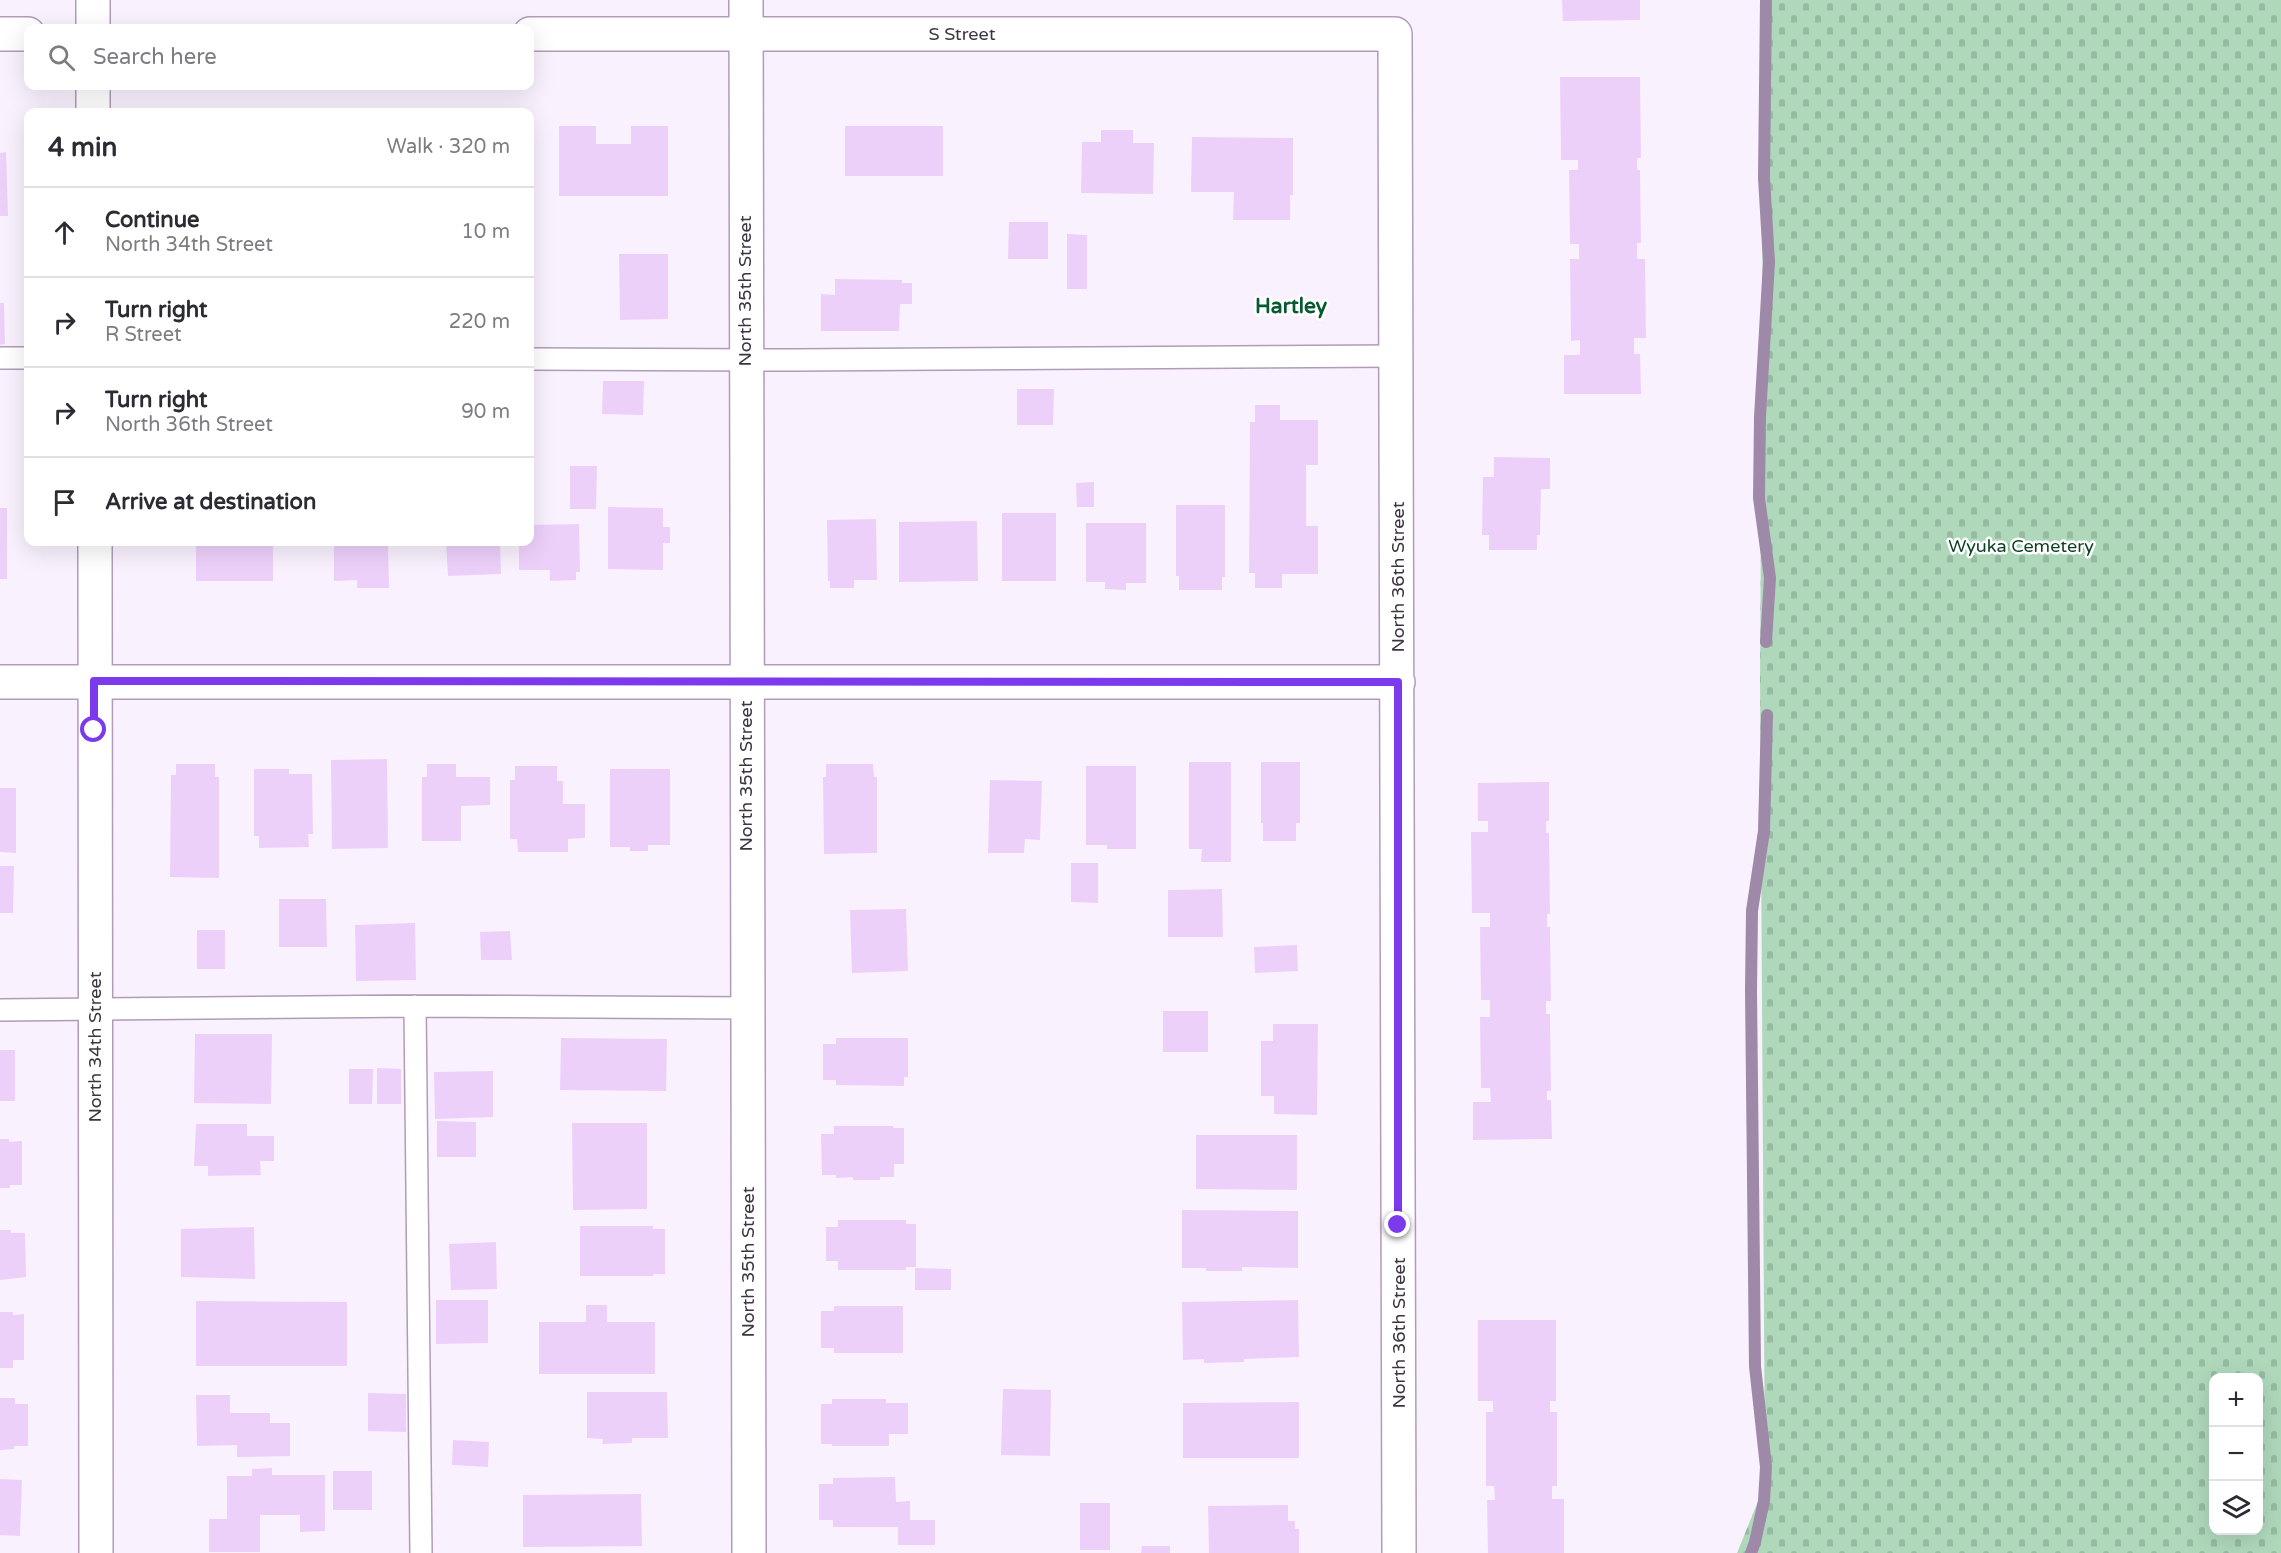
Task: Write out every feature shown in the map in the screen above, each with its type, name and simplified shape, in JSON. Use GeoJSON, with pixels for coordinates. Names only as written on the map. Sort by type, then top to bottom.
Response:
{"type":"FeatureCollection","features":[{"type":"Feature","properties":{"kind":"street"},"geometry":{"type":"LineString","coordinates":[[93,0],[93,24]]}},
{"type":"Feature","properties":{"kind":"street","name":"North 35th Street"},"geometry":{"type":"LineString","coordinates":[[746,0],[748,1553]]}},
{"type":"Feature","properties":{"kind":"street"},"geometry":{"type":"LineString","coordinates":[[0,34],[24,34]]}},
{"type":"Feature","properties":{"kind":"street","name":"S Street"},"geometry":{"type":"LineString","coordinates":[[534,34],[1395,34]]}},
{"type":"Feature","properties":{"kind":"street","name":"North 36th Street"},"geometry":{"type":"LineString","coordinates":[[1395,34],[1399,1553]]}},
{"type":"Feature","properties":{"kind":"street"},"geometry":{"type":"LineString","coordinates":[[93,90],[93,108]]}},
{"type":"Feature","properties":{"kind":"street","name":"North 34th Street"},"geometry":{"type":"LineString","coordinates":[[95,546],[96,1553]]}},
{"type":"Feature","properties":{"kind":"street"},"geometry":{"type":"LineString","coordinates":[[0,682],[1398,682]]}},
{"type":"Feature","properties":{"kind":"lane"},"geometry":{"type":"LineString","coordinates":[[534,359],[1397,356]]}},
{"type":"Feature","properties":{"kind":"lane"},"geometry":{"type":"LineString","coordinates":[[0,358],[24,357]]}},
{"type":"Feature","properties":{"kind":"lane"},"geometry":{"type":"LineString","coordinates":[[415,1006],[421,1553]]}},
{"type":"Feature","properties":{"kind":"lane"},"geometry":{"type":"LineString","coordinates":[[0,1010],[415,1006],[747,1008]]}},
{"type":"Feature","properties":{"kind":"green space","name":"Wyuka Cemetery"},"geometry":{"type":"Polygon","coordinates":[[[1764,0],[2281,0],[2281,1553],[1737,1553],[1765,1484],[1760,680],[1764,0]]]}},
{"type":"Feature","properties":{"kind":"building"},"geometry":{"type":"Polygon","coordinates":[[[1562,0],[1640,0],[1640,20],[1563,21],[1562,0]]]}},
{"type":"Feature","properties":{"kind":"building"},"geometry":{"type":"Polygon","coordinates":[[[1560,77],[1640,77],[1641,158],[1637,158],[1637,170],[1640,170],[1641,243],[1637,243],[1637,259],[1645,259],[1646,338],[1634,338],[1634,354],[1640,354],[1641,394],[1564,394],[1564,355],[1580,355],[1580,340],[1571,341],[1570,259],[1579,259],[1579,244],[1570,244],[1569,170],[1578,170],[1578,160],[1561,160],[1560,77]]]}},
{"type":"Feature","properties":{"kind":"building"},"geometry":{"type":"Polygon","coordinates":[[[559,126],[596,126],[596,144],[631,144],[631,126],[668,126],[668,196],[559,196],[559,126]]]}},
{"type":"Feature","properties":{"kind":"building"},"geometry":{"type":"Polygon","coordinates":[[[845,126],[943,126],[943,176],[845,176],[845,126]]]}},
{"type":"Feature","properties":{"kind":"building"},"geometry":{"type":"Polygon","coordinates":[[[1101,130],[1133,130],[1133,143],[1154,143],[1153,194],[1081,193],[1082,142],[1101,142],[1101,130]]]}},
{"type":"Feature","properties":{"kind":"building"},"geometry":{"type":"Polygon","coordinates":[[[1192,137],[1293,138],[1293,195],[1290,195],[1290,220],[1233,220],[1234,192],[1191,192],[1192,137]]]}},
{"type":"Feature","properties":{"kind":"building"},"geometry":{"type":"Polygon","coordinates":[[[6,152],[8,216],[0,216],[0,153],[6,152]]]}},
{"type":"Feature","properties":{"kind":"building"},"geometry":{"type":"Polygon","coordinates":[[[1009,222],[1048,222],[1048,259],[1008,259],[1009,222]]]}},
{"type":"Feature","properties":{"kind":"building"},"geometry":{"type":"Polygon","coordinates":[[[1067,234],[1087,235],[1087,289],[1067,289],[1067,234]]]}},
{"type":"Feature","properties":{"kind":"building"},"geometry":{"type":"Polygon","coordinates":[[[619,254],[668,254],[668,319],[620,320],[619,254]]]}},
{"type":"Feature","properties":{"kind":"building"},"geometry":{"type":"Polygon","coordinates":[[[835,279],[902,280],[902,283],[912,283],[912,304],[900,304],[899,331],[821,331],[821,294],[835,295],[835,279]]]}},
{"type":"Feature","properties":{"kind":"building"},"geometry":{"type":"Polygon","coordinates":[[[0,303],[4,303],[5,344],[0,345],[0,303]]]}},
{"type":"Feature","properties":{"kind":"building"},"geometry":{"type":"Polygon","coordinates":[[[603,381],[644,381],[643,415],[602,414],[603,381]]]}},
{"type":"Feature","properties":{"kind":"building"},"geometry":{"type":"Polygon","coordinates":[[[1017,389],[1054,389],[1053,425],[1017,425],[1017,389]]]}},
{"type":"Feature","properties":{"kind":"building"},"geometry":{"type":"Polygon","coordinates":[[[1255,405],[1280,405],[1280,420],[1318,420],[1318,465],[1306,465],[1306,526],[1318,526],[1318,574],[1282,574],[1282,588],[1255,588],[1255,573],[1249,573],[1250,422],[1255,422],[1255,405]]]}},
{"type":"Feature","properties":{"kind":"building"},"geometry":{"type":"Polygon","coordinates":[[[1494,457],[1550,458],[1550,489],[1541,489],[1540,535],[1537,535],[1537,550],[1489,550],[1489,535],[1482,535],[1483,477],[1494,477],[1494,457]]]}},
{"type":"Feature","properties":{"kind":"building"},"geometry":{"type":"Polygon","coordinates":[[[570,466],[597,466],[596,509],[570,509],[570,466]]]}},
{"type":"Feature","properties":{"kind":"building"},"geometry":{"type":"Polygon","coordinates":[[[1094,482],[1094,507],[1077,507],[1076,483],[1094,482]]]}},
{"type":"Feature","properties":{"kind":"building"},"geometry":{"type":"Polygon","coordinates":[[[1176,505],[1225,505],[1225,577],[1222,577],[1222,590],[1179,590],[1179,576],[1176,576],[1176,505]]]}},
{"type":"Feature","properties":{"kind":"building"},"geometry":{"type":"Polygon","coordinates":[[[608,507],[663,508],[663,527],[670,527],[670,543],[663,543],[663,570],[608,569],[608,507]]]}},
{"type":"Feature","properties":{"kind":"building"},"geometry":{"type":"Polygon","coordinates":[[[0,508],[7,508],[7,579],[0,579],[0,508]]]}},
{"type":"Feature","properties":{"kind":"building"},"geometry":{"type":"Polygon","coordinates":[[[1002,513],[1056,513],[1056,581],[1002,581],[1002,513]]]}},
{"type":"Feature","properties":{"kind":"building"},"geometry":{"type":"Polygon","coordinates":[[[876,519],[877,580],[854,580],[854,588],[830,588],[827,520],[876,519]]]}},
{"type":"Feature","properties":{"kind":"building"},"geometry":{"type":"Polygon","coordinates":[[[977,521],[978,581],[899,582],[899,522],[977,521]]]}},
{"type":"Feature","properties":{"kind":"building"},"geometry":{"type":"Polygon","coordinates":[[[1086,523],[1146,523],[1146,583],[1126,583],[1126,590],[1105,589],[1105,582],[1086,582],[1086,523]]]}},
{"type":"Feature","properties":{"kind":"building"},"geometry":{"type":"Polygon","coordinates":[[[579,524],[580,572],[576,572],[576,580],[550,581],[550,570],[519,570],[519,546],[534,546],[534,525],[579,524]]]}},
{"type":"Feature","properties":{"kind":"building"},"geometry":{"type":"Polygon","coordinates":[[[196,546],[273,546],[273,581],[196,581],[196,546]]]}},
{"type":"Feature","properties":{"kind":"building"},"geometry":{"type":"Polygon","coordinates":[[[334,546],[388,546],[389,588],[357,588],[357,580],[334,581],[334,546]]]}},
{"type":"Feature","properties":{"kind":"building"},"geometry":{"type":"Polygon","coordinates":[[[446,546],[500,546],[501,574],[448,576],[446,546]]]}},
{"type":"Feature","properties":{"kind":"building"},"geometry":{"type":"Polygon","coordinates":[[[387,759],[388,848],[332,849],[331,760],[387,759]]]}},
{"type":"Feature","properties":{"kind":"building"},"geometry":{"type":"Polygon","coordinates":[[[1189,762],[1231,762],[1231,862],[1201,862],[1202,849],[1189,849],[1189,762]]]}},
{"type":"Feature","properties":{"kind":"building"},"geometry":{"type":"Polygon","coordinates":[[[1261,762],[1300,762],[1300,823],[1296,823],[1296,841],[1263,841],[1261,762]]]}},
{"type":"Feature","properties":{"kind":"building"},"geometry":{"type":"Polygon","coordinates":[[[176,764],[215,764],[215,777],[219,777],[219,878],[170,877],[171,775],[176,775],[176,764]]]}},
{"type":"Feature","properties":{"kind":"building"},"geometry":{"type":"Polygon","coordinates":[[[427,764],[456,764],[456,777],[490,777],[490,805],[461,806],[461,841],[422,841],[422,777],[427,777],[427,764]]]}},
{"type":"Feature","properties":{"kind":"building"},"geometry":{"type":"Polygon","coordinates":[[[826,764],[873,764],[874,777],[877,777],[877,853],[824,854],[823,777],[826,777],[826,764]]]}},
{"type":"Feature","properties":{"kind":"building"},"geometry":{"type":"Polygon","coordinates":[[[515,766],[557,766],[557,781],[563,781],[563,804],[585,804],[585,838],[568,839],[568,852],[518,852],[517,839],[510,839],[510,780],[515,780],[515,766]]]}},
{"type":"Feature","properties":{"kind":"building"},"geometry":{"type":"Polygon","coordinates":[[[1086,766],[1136,766],[1136,849],[1107,849],[1107,845],[1086,845],[1086,766]]]}},
{"type":"Feature","properties":{"kind":"building"},"geometry":{"type":"Polygon","coordinates":[[[254,769],[289,769],[289,774],[312,774],[313,834],[308,834],[309,847],[259,848],[259,836],[254,836],[254,769]]]}},
{"type":"Feature","properties":{"kind":"building"},"geometry":{"type":"Polygon","coordinates":[[[610,769],[670,769],[670,845],[648,845],[648,851],[630,851],[630,847],[610,847],[610,769]]]}},
{"type":"Feature","properties":{"kind":"building"},"geometry":{"type":"Polygon","coordinates":[[[990,780],[1042,781],[1040,840],[1025,839],[1024,853],[988,853],[990,780]]]}},
{"type":"Feature","properties":{"kind":"building"},"geometry":{"type":"Polygon","coordinates":[[[1549,782],[1549,821],[1546,821],[1546,833],[1549,833],[1550,914],[1547,914],[1547,927],[1550,927],[1551,1001],[1546,1001],[1546,1014],[1550,1014],[1551,1091],[1547,1091],[1547,1100],[1551,1100],[1552,1139],[1473,1140],[1473,1102],[1491,1102],[1490,1088],[1481,1088],[1480,1017],[1490,1017],[1490,1000],[1481,1000],[1480,927],[1490,927],[1490,913],[1472,913],[1471,832],[1488,832],[1488,821],[1478,821],[1478,783],[1549,782]]]}},
{"type":"Feature","properties":{"kind":"building"},"geometry":{"type":"Polygon","coordinates":[[[0,788],[16,788],[16,853],[0,852],[0,788]]]}},
{"type":"Feature","properties":{"kind":"building"},"geometry":{"type":"Polygon","coordinates":[[[1071,863],[1098,863],[1098,903],[1071,902],[1071,863]]]}},
{"type":"Feature","properties":{"kind":"building"},"geometry":{"type":"Polygon","coordinates":[[[0,866],[14,866],[13,913],[0,913],[0,866]]]}},
{"type":"Feature","properties":{"kind":"building"},"geometry":{"type":"Polygon","coordinates":[[[1222,889],[1223,937],[1168,937],[1168,890],[1222,889]]]}},
{"type":"Feature","properties":{"kind":"building"},"geometry":{"type":"Polygon","coordinates":[[[279,899],[326,899],[327,947],[279,947],[279,899]]]}},
{"type":"Feature","properties":{"kind":"building"},"geometry":{"type":"Polygon","coordinates":[[[906,909],[908,971],[852,973],[850,910],[906,909]]]}},
{"type":"Feature","properties":{"kind":"building"},"geometry":{"type":"Polygon","coordinates":[[[415,923],[416,980],[356,981],[355,925],[415,923]]]}},
{"type":"Feature","properties":{"kind":"building"},"geometry":{"type":"Polygon","coordinates":[[[197,930],[225,930],[225,969],[197,969],[197,930]]]}},
{"type":"Feature","properties":{"kind":"building"},"geometry":{"type":"Polygon","coordinates":[[[510,931],[512,960],[481,960],[480,932],[510,931]]]}},
{"type":"Feature","properties":{"kind":"building"},"geometry":{"type":"Polygon","coordinates":[[[1297,945],[1298,971],[1255,973],[1254,947],[1297,945]]]}},
{"type":"Feature","properties":{"kind":"building"},"geometry":{"type":"Polygon","coordinates":[[[1163,1011],[1208,1011],[1208,1052],[1163,1052],[1163,1011]]]}},
{"type":"Feature","properties":{"kind":"building"},"geometry":{"type":"Polygon","coordinates":[[[1273,1024],[1318,1024],[1317,1115],[1274,1114],[1274,1096],[1261,1096],[1261,1041],[1273,1041],[1273,1024]]]}},
{"type":"Feature","properties":{"kind":"building"},"geometry":{"type":"Polygon","coordinates":[[[195,1034],[272,1034],[271,1104],[194,1103],[195,1034]]]}},
{"type":"Feature","properties":{"kind":"building"},"geometry":{"type":"Polygon","coordinates":[[[561,1038],[667,1039],[666,1091],[560,1090],[561,1038]]]}},
{"type":"Feature","properties":{"kind":"building"},"geometry":{"type":"Polygon","coordinates":[[[836,1038],[908,1038],[908,1077],[904,1077],[904,1086],[836,1085],[836,1080],[823,1080],[823,1044],[836,1044],[836,1038]]]}},
{"type":"Feature","properties":{"kind":"building"},"geometry":{"type":"Polygon","coordinates":[[[0,1050],[15,1050],[15,1101],[0,1101],[0,1050]]]}},
{"type":"Feature","properties":{"kind":"building"},"geometry":{"type":"Polygon","coordinates":[[[377,1068],[401,1069],[401,1104],[377,1104],[377,1068]]]}},
{"type":"Feature","properties":{"kind":"building"},"geometry":{"type":"Polygon","coordinates":[[[349,1069],[373,1069],[372,1104],[349,1104],[349,1069]]]}},
{"type":"Feature","properties":{"kind":"building"},"geometry":{"type":"Polygon","coordinates":[[[493,1071],[493,1117],[435,1119],[434,1072],[493,1071]]]}},
{"type":"Feature","properties":{"kind":"building"},"geometry":{"type":"Polygon","coordinates":[[[437,1121],[476,1122],[476,1157],[437,1157],[437,1121]]]}},
{"type":"Feature","properties":{"kind":"building"},"geometry":{"type":"Polygon","coordinates":[[[572,1123],[647,1123],[647,1209],[573,1210],[572,1123]]]}},
{"type":"Feature","properties":{"kind":"building"},"geometry":{"type":"Polygon","coordinates":[[[196,1124],[247,1124],[247,1136],[274,1136],[274,1161],[260,1161],[261,1175],[208,1176],[208,1166],[194,1166],[196,1124]]]}},
{"type":"Feature","properties":{"kind":"building"},"geometry":{"type":"Polygon","coordinates":[[[834,1126],[904,1128],[904,1164],[894,1164],[894,1177],[880,1177],[880,1180],[853,1180],[853,1177],[836,1178],[836,1175],[822,1175],[821,1134],[834,1134],[834,1126]]]}},
{"type":"Feature","properties":{"kind":"building"},"geometry":{"type":"Polygon","coordinates":[[[1196,1135],[1297,1135],[1297,1190],[1196,1189],[1196,1135]]]}},
{"type":"Feature","properties":{"kind":"building"},"geometry":{"type":"Polygon","coordinates":[[[0,1139],[9,1139],[9,1142],[22,1141],[22,1185],[0,1188],[0,1139]]]}},
{"type":"Feature","properties":{"kind":"building"},"geometry":{"type":"Polygon","coordinates":[[[1182,1210],[1298,1211],[1298,1268],[1242,1267],[1242,1271],[1206,1271],[1206,1268],[1182,1268],[1182,1210]]]}},
{"type":"Feature","properties":{"kind":"building"},"geometry":{"type":"Polygon","coordinates":[[[838,1220],[906,1220],[906,1224],[916,1224],[916,1267],[906,1267],[906,1270],[838,1270],[838,1261],[826,1261],[826,1227],[838,1227],[838,1220]]]}},
{"type":"Feature","properties":{"kind":"building"},"geometry":{"type":"Polygon","coordinates":[[[580,1226],[653,1226],[653,1229],[665,1229],[665,1274],[580,1276],[580,1226]]]}},
{"type":"Feature","properties":{"kind":"building"},"geometry":{"type":"Polygon","coordinates":[[[254,1227],[255,1279],[181,1277],[181,1229],[254,1227]]]}},
{"type":"Feature","properties":{"kind":"building"},"geometry":{"type":"Polygon","coordinates":[[[0,1230],[25,1233],[26,1277],[0,1280],[0,1230]]]}},
{"type":"Feature","properties":{"kind":"building"},"geometry":{"type":"Polygon","coordinates":[[[496,1242],[497,1289],[451,1290],[449,1244],[496,1242]]]}},
{"type":"Feature","properties":{"kind":"building"},"geometry":{"type":"Polygon","coordinates":[[[915,1268],[951,1269],[951,1290],[915,1290],[915,1268]]]}},
{"type":"Feature","properties":{"kind":"building"},"geometry":{"type":"Polygon","coordinates":[[[436,1300],[488,1300],[488,1343],[436,1344],[436,1300]]]}},
{"type":"Feature","properties":{"kind":"building"},"geometry":{"type":"Polygon","coordinates":[[[1298,1300],[1299,1357],[1244,1359],[1244,1362],[1204,1363],[1204,1359],[1183,1360],[1182,1302],[1298,1300]]]}},
{"type":"Feature","properties":{"kind":"building"},"geometry":{"type":"Polygon","coordinates":[[[196,1301],[347,1302],[347,1366],[196,1366],[196,1301]]]}},
{"type":"Feature","properties":{"kind":"building"},"geometry":{"type":"Polygon","coordinates":[[[586,1305],[607,1305],[607,1322],[655,1322],[655,1374],[539,1374],[539,1322],[586,1322],[586,1305]]]}},
{"type":"Feature","properties":{"kind":"building"},"geometry":{"type":"Polygon","coordinates":[[[834,1306],[903,1306],[903,1353],[834,1353],[834,1348],[821,1348],[821,1311],[834,1311],[834,1306]]]}},
{"type":"Feature","properties":{"kind":"building"},"geometry":{"type":"Polygon","coordinates":[[[0,1312],[13,1312],[13,1315],[24,1314],[24,1360],[13,1360],[13,1368],[0,1368],[0,1312]]]}},
{"type":"Feature","properties":{"kind":"building"},"geometry":{"type":"Polygon","coordinates":[[[1478,1320],[1556,1320],[1556,1401],[1550,1401],[1550,1412],[1557,1412],[1557,1486],[1552,1486],[1552,1499],[1564,1499],[1564,1553],[1488,1553],[1487,1500],[1495,1500],[1494,1486],[1486,1486],[1486,1412],[1493,1412],[1493,1401],[1478,1401],[1478,1320]]]}},
{"type":"Feature","properties":{"kind":"building"},"geometry":{"type":"Polygon","coordinates":[[[1003,1389],[1051,1390],[1050,1456],[1001,1455],[1003,1389]]]}},
{"type":"Feature","properties":{"kind":"building"},"geometry":{"type":"Polygon","coordinates":[[[587,1392],[667,1392],[668,1438],[632,1438],[632,1443],[602,1444],[603,1439],[587,1438],[587,1392]]]}},
{"type":"Feature","properties":{"kind":"building"},"geometry":{"type":"Polygon","coordinates":[[[368,1393],[406,1394],[406,1432],[368,1431],[368,1393]]]}},
{"type":"Feature","properties":{"kind":"building"},"geometry":{"type":"Polygon","coordinates":[[[196,1395],[230,1395],[230,1413],[270,1413],[270,1423],[290,1423],[290,1456],[237,1457],[237,1445],[197,1446],[196,1395]]]}},
{"type":"Feature","properties":{"kind":"building"},"geometry":{"type":"Polygon","coordinates":[[[0,1398],[15,1398],[15,1404],[28,1404],[28,1446],[14,1446],[14,1449],[0,1450],[0,1398]]]}},
{"type":"Feature","properties":{"kind":"building"},"geometry":{"type":"Polygon","coordinates":[[[832,1399],[886,1399],[886,1403],[908,1403],[908,1434],[889,1434],[889,1446],[821,1444],[821,1404],[832,1404],[832,1399]]]}},
{"type":"Feature","properties":{"kind":"building"},"geometry":{"type":"Polygon","coordinates":[[[1299,1402],[1299,1458],[1183,1458],[1183,1403],[1299,1402]]]}},
{"type":"Feature","properties":{"kind":"building"},"geometry":{"type":"Polygon","coordinates":[[[453,1440],[489,1442],[488,1467],[452,1465],[453,1440]]]}},
{"type":"Feature","properties":{"kind":"building"},"geometry":{"type":"Polygon","coordinates":[[[272,1468],[272,1475],[325,1475],[325,1531],[300,1532],[300,1515],[260,1515],[260,1552],[209,1552],[209,1519],[227,1519],[227,1476],[252,1476],[252,1469],[272,1468]]]}},
{"type":"Feature","properties":{"kind":"building"},"geometry":{"type":"Polygon","coordinates":[[[333,1471],[372,1471],[372,1510],[333,1510],[333,1471]]]}},
{"type":"Feature","properties":{"kind":"building"},"geometry":{"type":"Polygon","coordinates":[[[895,1477],[896,1502],[910,1501],[910,1520],[935,1520],[935,1545],[898,1545],[898,1527],[833,1527],[833,1520],[819,1520],[819,1484],[833,1484],[833,1478],[895,1477]]]}},
{"type":"Feature","properties":{"kind":"building"},"geometry":{"type":"Polygon","coordinates":[[[0,1479],[22,1480],[20,1536],[0,1535],[0,1479]]]}},
{"type":"Feature","properties":{"kind":"building"},"geometry":{"type":"Polygon","coordinates":[[[641,1494],[642,1546],[523,1547],[523,1495],[641,1494]]]}},
{"type":"Feature","properties":{"kind":"building"},"geometry":{"type":"Polygon","coordinates":[[[1080,1503],[1110,1503],[1110,1550],[1080,1550],[1080,1503]]]}},
{"type":"Feature","properties":{"kind":"building"},"geometry":{"type":"Polygon","coordinates":[[[1288,1505],[1288,1521],[1295,1521],[1295,1529],[1299,1529],[1299,1553],[1209,1553],[1208,1506],[1288,1505]]]}},
{"type":"Feature","properties":{"kind":"building"},"geometry":{"type":"Polygon","coordinates":[[[1142,1546],[1170,1546],[1170,1553],[1141,1553],[1142,1546]]]}},
{"type":"Feature","properties":{"kind":"waterway"},"geometry":{"type":"LineString","coordinates":[[1766,0],[1764,178],[1769,262],[1760,417],[1759,498],[1770,578],[1766,642]]}},
{"type":"Feature","properties":{"kind":"waterway"},"geometry":{"type":"LineString","coordinates":[[1751,1553],[1764,1501],[1766,1467],[1755,1366],[1751,990],[1752,911],[1764,831],[1767,715]]}},
{"type":"Feature","properties":{"kind":"district","name":"Hartley"},"geometry":{"type":"Point","coordinates":[1291,306]}},
{"type":"Feature","properties":{"kind":"route"},"geometry":{"type":"LineString","coordinates":[[94,730],[94,681],[1398,682],[1398,1225]]}}]}
